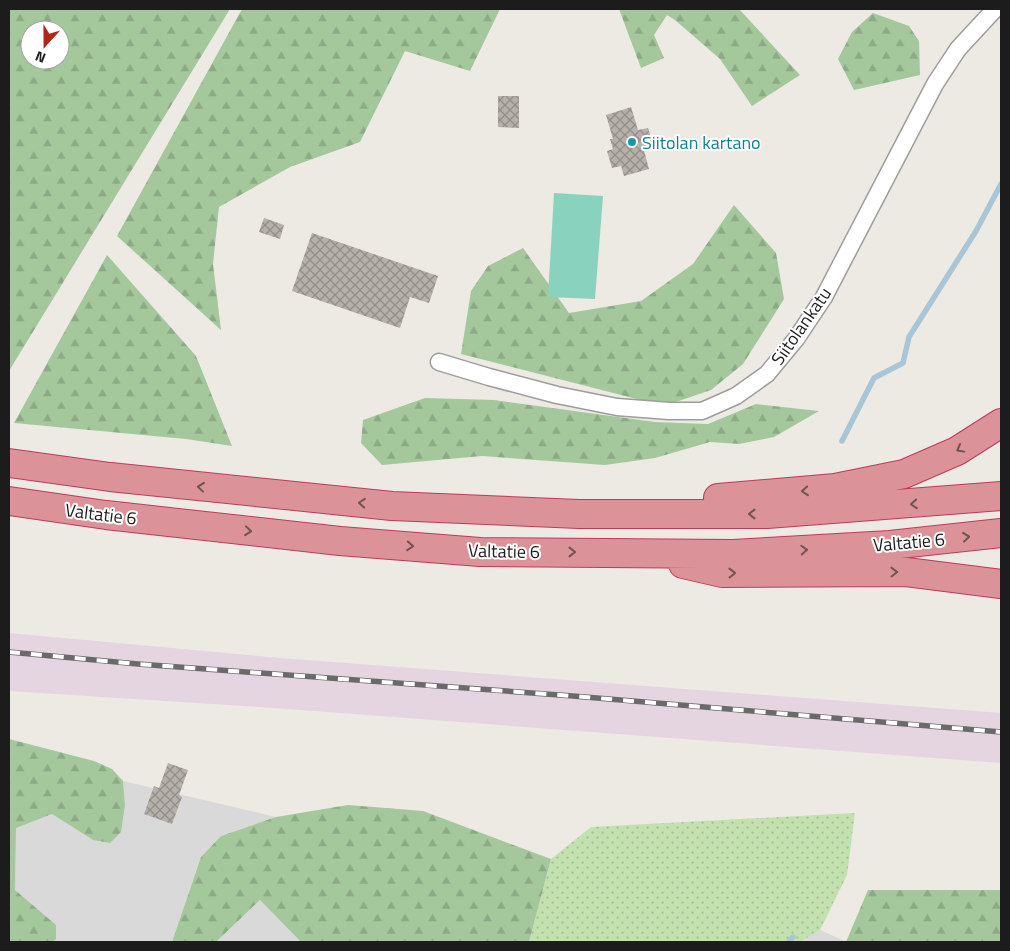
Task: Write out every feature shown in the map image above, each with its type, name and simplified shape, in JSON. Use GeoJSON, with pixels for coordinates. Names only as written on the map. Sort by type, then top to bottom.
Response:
{"type":"FeatureCollection","features":[{"type":"Feature","properties":{"kind":"highway"},"geometry":{"type":"LineString","coordinates":[[392,506],[706,499],[836,488],[904,474],[957,451],[1001,423]]}},
{"type":"Feature","properties":{"kind":"highway"},"geometry":{"type":"LineString","coordinates":[[9,462],[120,478],[392,506],[579,514],[767,514],[1001,496]]}},
{"type":"Feature","properties":{"kind":"highway","name":"Valtatie 6"},"geometry":{"type":"LineString","coordinates":[[9,501],[106,515],[340,541],[480,552],[733,554],[890,545],[1001,533]]}},
{"type":"Feature","properties":{"kind":"highway"},"geometry":{"type":"LineString","coordinates":[[633,553],[722,573],[906,572],[1001,584]]}},
{"type":"Feature","properties":{"kind":"street","name":"Siitolankatu"},"geometry":{"type":"LineString","coordinates":[[439,362],[558,395],[617,407],[669,412],[702,411],[736,396],[767,374],[796,339],[819,304],[935,84],[958,48],[996,9]]}},
{"type":"Feature","properties":{"kind":"shaded area"},"geometry":{"type":"Polygon","coordinates":[[[9,633],[280,658],[1001,713],[1001,763],[274,708],[9,691],[9,633]]]}},
{"type":"Feature","properties":{"kind":"shaded area"},"geometry":{"type":"Polygon","coordinates":[[[123,781],[276,817],[221,836],[201,857],[172,942],[53,942],[56,939],[55,925],[15,890],[16,827],[52,814],[93,840],[125,805],[123,781]]]}},
{"type":"Feature","properties":{"kind":"shaded area"},"geometry":{"type":"Polygon","coordinates":[[[260,900],[301,942],[216,942],[260,900]]]}},
{"type":"Feature","properties":{"kind":"shaded area"},"geometry":{"type":"Polygon","coordinates":[[[820,930],[847,942],[800,942],[820,930]]]}},
{"type":"Feature","properties":{"kind":"green space"},"geometry":{"type":"Polygon","coordinates":[[[9,9],[230,9],[9,371],[9,9]]]}},
{"type":"Feature","properties":{"kind":"green space"},"geometry":{"type":"Polygon","coordinates":[[[242,9],[500,9],[470,71],[405,51],[360,142],[290,167],[219,207],[213,264],[221,330],[117,236],[242,9]]]}},
{"type":"Feature","properties":{"kind":"green space"},"geometry":{"type":"Polygon","coordinates":[[[619,9],[739,9],[800,75],[752,106],[720,59],[667,15],[654,35],[664,58],[641,68],[619,9]]]}},
{"type":"Feature","properties":{"kind":"green space"},"geometry":{"type":"Polygon","coordinates":[[[873,13],[909,26],[919,41],[920,75],[854,90],[838,59],[852,32],[873,13]]]}},
{"type":"Feature","properties":{"kind":"green space"},"geometry":{"type":"Polygon","coordinates":[[[554,193],[603,196],[595,299],[548,297],[554,193]]]}},
{"type":"Feature","properties":{"kind":"green space"},"geometry":{"type":"Polygon","coordinates":[[[734,205],[776,253],[784,299],[743,364],[711,390],[664,406],[461,354],[471,291],[488,266],[523,248],[569,313],[641,301],[693,264],[734,205]]]}},
{"type":"Feature","properties":{"kind":"green space"},"geometry":{"type":"Polygon","coordinates":[[[107,255],[196,356],[232,446],[186,439],[14,423],[107,255]]]}},
{"type":"Feature","properties":{"kind":"green space"},"geometry":{"type":"Polygon","coordinates":[[[425,398],[494,400],[655,422],[708,424],[756,404],[819,411],[774,437],[739,444],[710,442],[655,458],[605,465],[482,456],[382,465],[361,443],[363,420],[425,398]]]}},
{"type":"Feature","properties":{"kind":"green space"},"geometry":{"type":"Polygon","coordinates":[[[9,739],[94,761],[112,769],[123,781],[125,805],[121,832],[110,843],[93,840],[52,814],[16,828],[15,890],[56,925],[56,939],[53,942],[9,942],[9,739]]]}},
{"type":"Feature","properties":{"kind":"green space"},"geometry":{"type":"Polygon","coordinates":[[[348,805],[423,811],[551,859],[529,942],[301,942],[260,900],[216,942],[172,942],[201,857],[221,836],[276,817],[348,805]]]}},
{"type":"Feature","properties":{"kind":"green space"},"geometry":{"type":"Polygon","coordinates":[[[855,813],[847,875],[820,930],[800,942],[529,942],[551,859],[591,827],[855,813]]]}},
{"type":"Feature","properties":{"kind":"green space"},"geometry":{"type":"Polygon","coordinates":[[[868,890],[1001,890],[1001,942],[846,942],[868,890]]]}},
{"type":"Feature","properties":{"kind":"building"},"geometry":{"type":"Polygon","coordinates":[[[498,96],[519,96],[519,128],[498,127],[498,96]]]}},
{"type":"Feature","properties":{"kind":"building","name":"Siitolan kartano"},"geometry":{"type":"Polygon","coordinates":[[[631,107],[638,130],[648,128],[653,144],[643,147],[649,169],[624,176],[621,166],[612,168],[607,151],[613,149],[610,139],[613,139],[606,115],[631,107]]]}},
{"type":"Feature","properties":{"kind":"building"},"geometry":{"type":"Polygon","coordinates":[[[264,218],[284,225],[280,239],[259,232],[264,218]]]}},
{"type":"Feature","properties":{"kind":"building"},"geometry":{"type":"Polygon","coordinates":[[[312,233],[438,276],[429,303],[410,297],[400,328],[292,291],[312,233]]]}},
{"type":"Feature","properties":{"kind":"building"},"geometry":{"type":"Polygon","coordinates":[[[168,763],[188,770],[179,795],[182,797],[172,824],[144,814],[154,786],[159,788],[168,763]]]}},
{"type":"Feature","properties":{"kind":"waterway"},"geometry":{"type":"LineString","coordinates":[[842,441],[874,378],[903,363],[909,337],[976,231],[1001,184]]}},
{"type":"Feature","properties":{"kind":"waterway"},"geometry":{"type":"LineString","coordinates":[[789,942],[793,937]]}},
{"type":"Feature","properties":{"kind":"railway"},"geometry":{"type":"LineString","coordinates":[[9,652],[138,664],[573,696],[1001,732]]}},
{"type":"Feature","properties":{"kind":"place","name":"Siitolan kartano"},"geometry":{"type":"Point","coordinates":[632,142]}}]}
